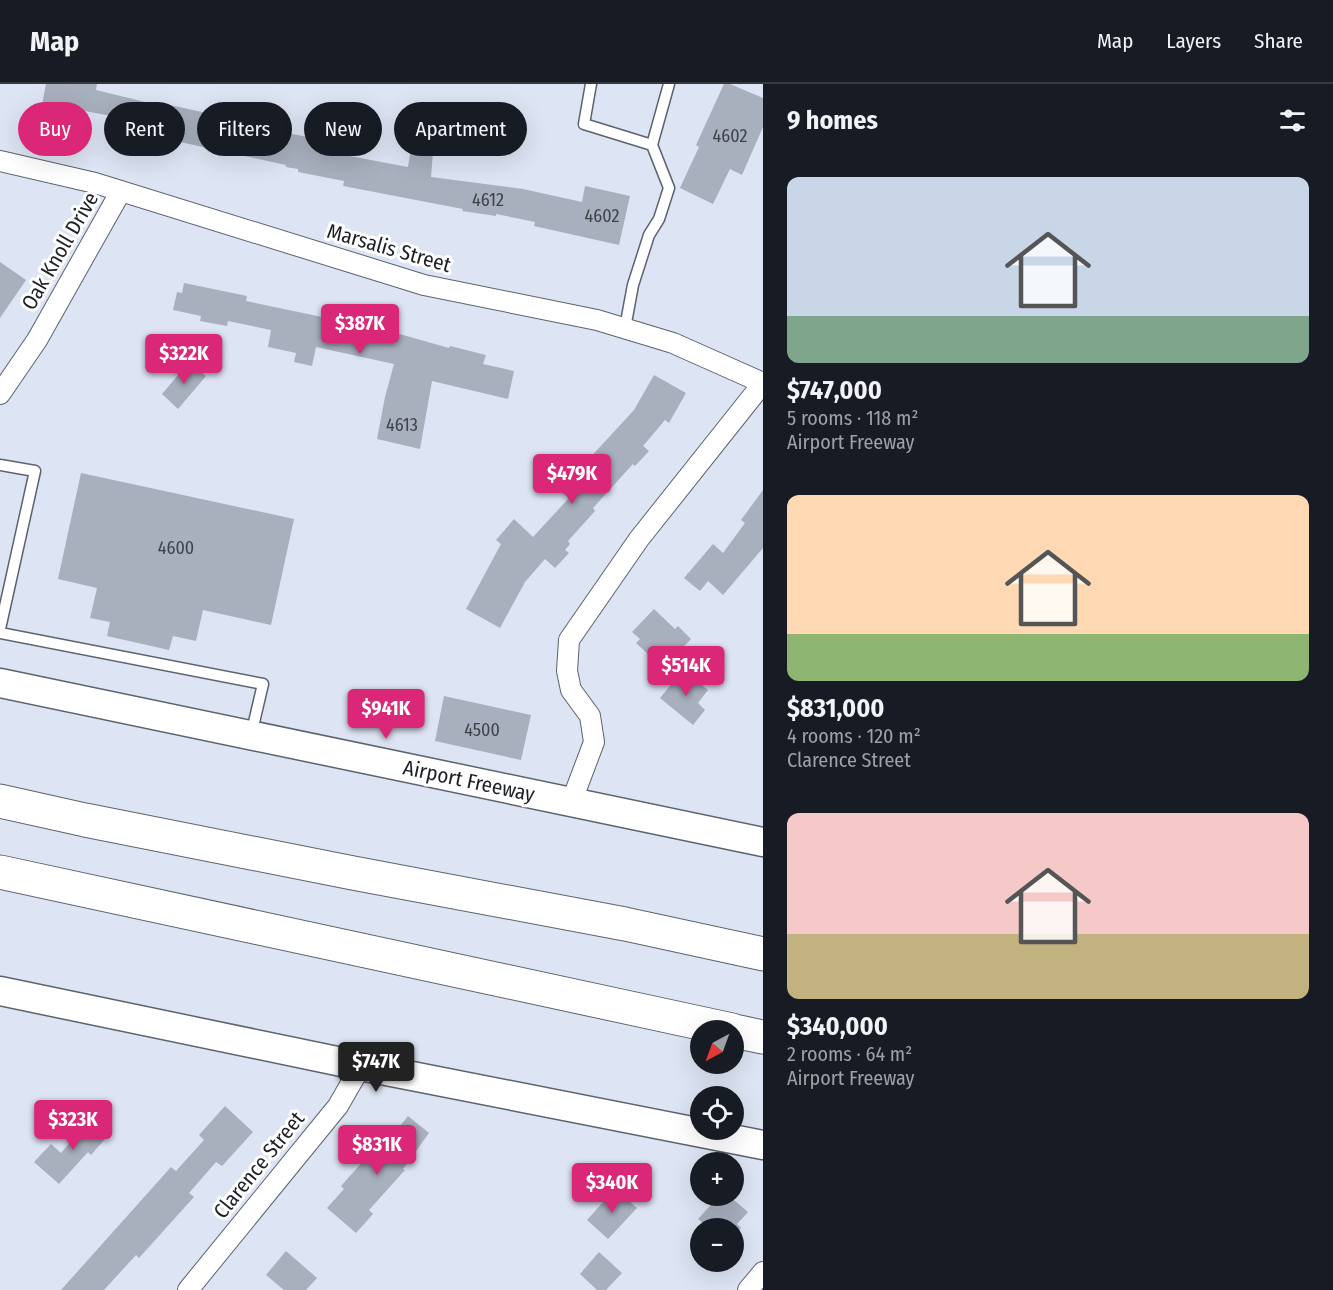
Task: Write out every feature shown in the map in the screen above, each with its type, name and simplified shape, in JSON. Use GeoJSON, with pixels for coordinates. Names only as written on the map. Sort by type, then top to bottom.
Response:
{"type":"FeatureCollection","features":[{"type":"Feature","properties":{"kind":"highway"},"geometry":{"type":"LineString","coordinates":[[0,780],[311,845],[354,873]]}},
{"type":"Feature","properties":{"kind":"highway"},"geometry":{"type":"LineString","coordinates":[[0,801],[354,873],[625,924],[763,954]]}},
{"type":"Feature","properties":{"kind":"highway"},"geometry":{"type":"LineString","coordinates":[[6,876],[690,1022]]}},
{"type":"Feature","properties":{"kind":"highway"},"geometry":{"type":"LineString","coordinates":[[585,999],[619,1027],[690,1041]]}},
{"type":"Feature","properties":{"kind":"highway"},"geometry":{"type":"LineString","coordinates":[[744,1033],[763,1037]]}},
{"type":"Feature","properties":{"kind":"highway"},"geometry":{"type":"LineString","coordinates":[[744,1051],[763,1055]]}},
{"type":"Feature","properties":{"kind":"main road","name":"Airport Freeway"},"geometry":{"type":"LineString","coordinates":[[0,683],[763,842]]}},
{"type":"Feature","properties":{"kind":"main road"},"geometry":{"type":"LineString","coordinates":[[0,991],[361,1066],[763,1145]]}},
{"type":"Feature","properties":{"kind":"street","name":"Marsalis Street"},"geometry":{"type":"LineString","coordinates":[[0,161],[95,183],[424,285],[597,320],[625,328],[673,343],[763,383]]}},
{"type":"Feature","properties":{"kind":"street","name":"Oak Knoll Drive"},"geometry":{"type":"LineString","coordinates":[[0,394],[37,340],[121,191]]}},
{"type":"Feature","properties":{"kind":"street"},"geometry":{"type":"LineString","coordinates":[[571,803],[594,741],[590,716],[572,690],[567,672],[569,640],[639,539],[763,383]]}},
{"type":"Feature","properties":{"kind":"street","name":"Clarence Street"},"geometry":{"type":"LineString","coordinates":[[188,1290],[338,1106],[361,1066]]}},
{"type":"Feature","properties":{"kind":"street"},"geometry":{"type":"LineString","coordinates":[[748,1290],[763,1272]]}},
{"type":"Feature","properties":{"kind":"lane"},"geometry":{"type":"LineString","coordinates":[[591,84],[584,124],[652,145]]}},
{"type":"Feature","properties":{"kind":"lane"},"geometry":{"type":"LineString","coordinates":[[625,328],[633,285],[649,235],[659,219],[669,188],[652,145],[669,84]]}},
{"type":"Feature","properties":{"kind":"lane"},"geometry":{"type":"LineString","coordinates":[[0,465],[35,471],[0,631],[262,684],[251,736]]}},
{"type":"Feature","properties":{"kind":"building"},"geometry":{"type":"Polygon","coordinates":[[[46,84],[97,84],[96,90],[145,102],[104,102],[104,115],[92,112],[92,102],[43,102],[46,84]]]}},
{"type":"Feature","properties":{"kind":"building"},"geometry":{"type":"Polygon","coordinates":[[[724,84],[730,84],[763,98],[763,127],[742,175],[730,169],[713,204],[680,188],[699,147],[696,145],[724,84]]]}},
{"type":"Feature","properties":{"kind":"building"},"geometry":{"type":"Polygon","coordinates":[[[185,108],[197,111],[197,146],[185,143],[185,108]]]}},
{"type":"Feature","properties":{"kind":"building"},"geometry":{"type":"Polygon","coordinates":[[[292,134],[304,136],[304,156],[350,156],[408,167],[410,156],[433,156],[431,177],[523,189],[582,202],[585,186],[630,196],[619,245],[534,226],[535,222],[496,214],[496,216],[462,211],[463,209],[343,186],[344,181],[298,172],[298,169],[286,167],[286,165],[245,156],[292,156],[292,134]]]}},
{"type":"Feature","properties":{"kind":"building"},"geometry":{"type":"Polygon","coordinates":[[[0,262],[26,280],[0,318],[0,262]]]}},
{"type":"Feature","properties":{"kind":"building"},"geometry":{"type":"Polygon","coordinates":[[[184,283],[247,296],[246,301],[389,331],[449,348],[450,346],[486,355],[483,364],[514,371],[508,399],[432,381],[420,449],[377,439],[394,364],[316,347],[312,366],[294,362],[296,353],[268,347],[271,330],[228,321],[227,326],[200,321],[201,316],[173,310],[177,292],[182,293],[184,283]]]}},
{"type":"Feature","properties":{"kind":"building"},"geometry":{"type":"Polygon","coordinates":[[[189,362],[206,376],[178,409],[162,394],[189,362]]]}},
{"type":"Feature","properties":{"kind":"building"},"geometry":{"type":"Polygon","coordinates":[[[654,375],[686,393],[669,423],[665,420],[643,446],[649,451],[635,466],[633,464],[593,508],[595,511],[568,541],[570,544],[565,550],[569,553],[555,568],[545,559],[525,582],[500,628],[466,609],[501,544],[496,540],[514,519],[533,537],[569,498],[558,489],[634,410],[654,375]]]}},
{"type":"Feature","properties":{"kind":"building"},"geometry":{"type":"Polygon","coordinates":[[[81,473],[294,519],[271,625],[203,610],[196,641],[173,636],[169,650],[107,636],[110,622],[90,618],[97,588],[58,579],[81,473]]]}},
{"type":"Feature","properties":{"kind":"building"},"geometry":{"type":"Polygon","coordinates":[[[763,490],[763,548],[723,595],[708,581],[700,591],[684,578],[713,544],[723,553],[745,523],[741,520],[763,490]]]}},
{"type":"Feature","properties":{"kind":"building"},"geometry":{"type":"Polygon","coordinates":[[[654,609],[675,629],[678,626],[691,639],[663,668],[636,643],[640,639],[632,632],[654,609]]]}},
{"type":"Feature","properties":{"kind":"building"},"geometry":{"type":"Polygon","coordinates":[[[683,670],[708,690],[698,703],[705,710],[693,725],[660,698],[683,670]]]}},
{"type":"Feature","properties":{"kind":"building"},"geometry":{"type":"Polygon","coordinates":[[[444,696],[531,715],[521,760],[435,741],[444,696]]]}},
{"type":"Feature","properties":{"kind":"building"},"geometry":{"type":"Polygon","coordinates":[[[225,1106],[253,1132],[222,1166],[216,1162],[189,1193],[194,1197],[139,1258],[136,1255],[104,1290],[61,1290],[171,1167],[176,1171],[204,1140],[199,1135],[225,1106]]]}},
{"type":"Feature","properties":{"kind":"building"},"geometry":{"type":"Polygon","coordinates":[[[93,1116],[111,1132],[91,1155],[88,1152],[59,1184],[34,1162],[51,1144],[61,1153],[93,1116]]]}},
{"type":"Feature","properties":{"kind":"building"},"geometry":{"type":"Polygon","coordinates":[[[408,1116],[429,1133],[403,1169],[405,1170],[369,1210],[373,1214],[356,1233],[327,1208],[344,1189],[341,1186],[367,1157],[372,1162],[408,1116]]]}},
{"type":"Feature","properties":{"kind":"building"},"geometry":{"type":"Polygon","coordinates":[[[615,1189],[637,1208],[608,1239],[587,1220],[615,1189]]]}},
{"type":"Feature","properties":{"kind":"building"},"geometry":{"type":"Polygon","coordinates":[[[710,1206],[741,1206],[748,1212],[742,1218],[699,1218],[710,1206]]]}},
{"type":"Feature","properties":{"kind":"building"},"geometry":{"type":"Polygon","coordinates":[[[286,1251],[317,1278],[306,1290],[284,1290],[266,1275],[286,1251]]]}},
{"type":"Feature","properties":{"kind":"building"},"geometry":{"type":"Polygon","coordinates":[[[599,1252],[622,1273],[606,1290],[597,1290],[580,1274],[599,1252]]]}}]}
